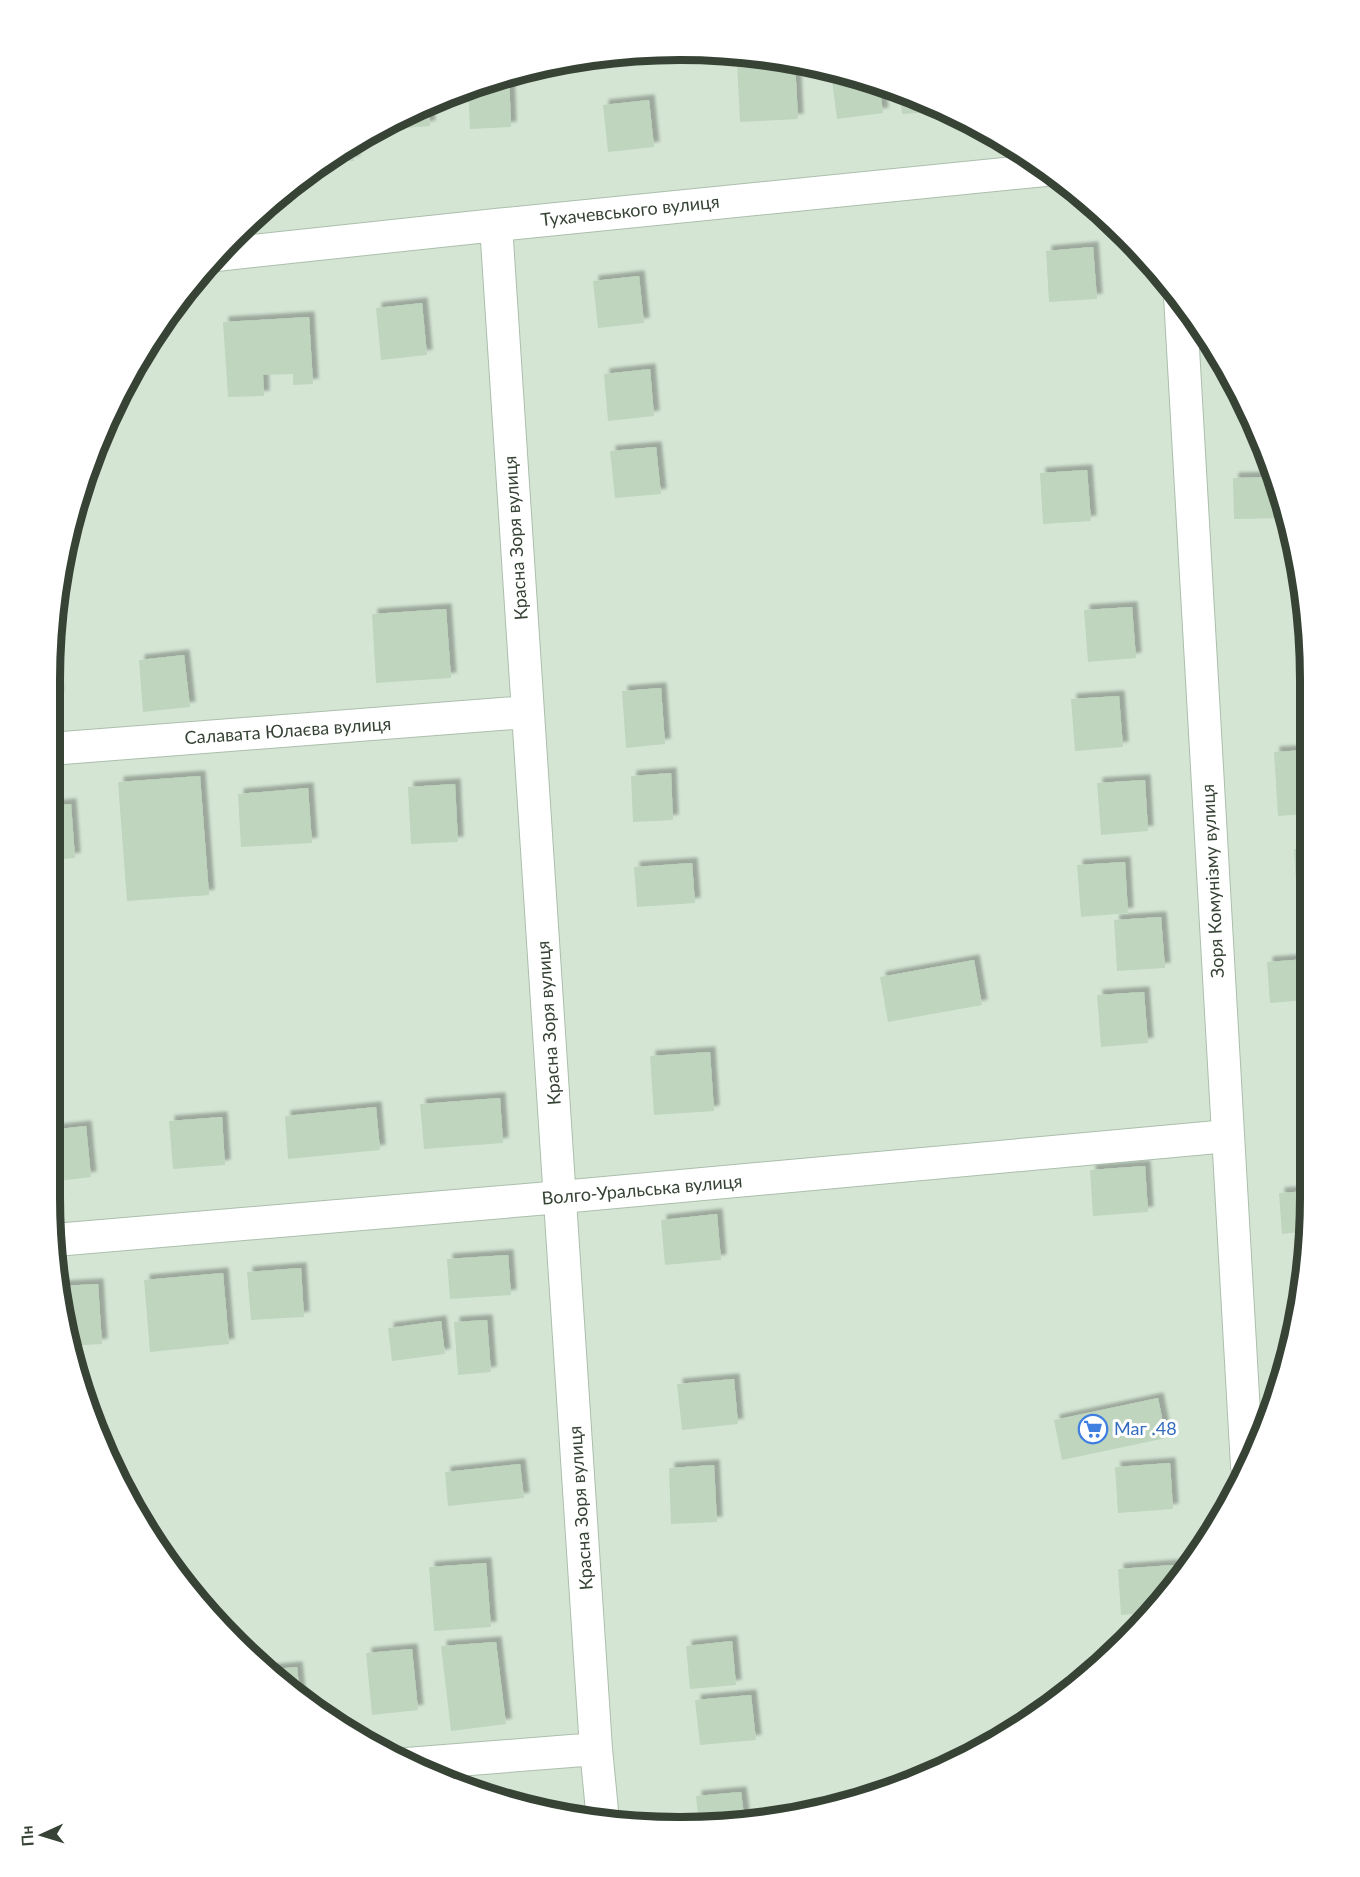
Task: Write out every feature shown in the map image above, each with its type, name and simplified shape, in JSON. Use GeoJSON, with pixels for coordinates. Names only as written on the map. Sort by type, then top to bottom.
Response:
{"type":"FeatureCollection","features":[{"type":"Feature","properties":{"kind":"street","name":"Тухачевського вулиця"},"geometry":{"type":"LineString","coordinates":[[231,253],[1034,171]]}},
{"type":"Feature","properties":{"kind":"street","name":"Красна Зоря вулиця"},"geometry":{"type":"LineString","coordinates":[[496,225],[526,712],[602,1812]]}},
{"type":"Feature","properties":{"kind":"street","name":"Зоря Комунізму вулиця"},"geometry":{"type":"LineString","coordinates":[[1181,316],[1246,1449]]}},
{"type":"Feature","properties":{"kind":"street","name":"Салавата Юлаєва вулиця"},"geometry":{"type":"LineString","coordinates":[[60,748],[526,712]]}},
{"type":"Feature","properties":{"kind":"street","name":"Волго-Уральська вулиця"},"geometry":{"type":"LineString","coordinates":[[61,1239],[561,1197],[1228,1136]]}},
{"type":"Feature","properties":{"kind":"street"},"geometry":{"type":"LineString","coordinates":[[427,1762],[596,1749]]}},
{"type":"Feature","properties":{"kind":"shaded area"},"geometry":{"type":"Polygon","coordinates":[[[639,61],[721,61],[761,65],[840,81],[917,107],[954,124],[1024,164],[1057,188],[1089,214],[1146,271],[1196,336],[1217,370],[1253,443],[1279,520],[1295,599],[1300,680],[1299,1238],[1295,1278],[1279,1357],[1253,1434],[1236,1471],[1196,1541],[1172,1574],[1146,1606],[1089,1663],[1024,1713],[990,1734],[917,1770],[840,1796],[761,1812],[680,1817],[599,1812],[520,1796],[443,1770],[370,1734],[336,1713],[271,1663],[214,1606],[164,1541],[124,1471],[93,1396],[72,1318],[61,1238],[60,680],[61,639],[72,559],[81,520],[107,443],[143,370],[164,336],[214,271],[271,214],[336,164],[370,143],[443,107],[481,93],[520,81],[599,65],[639,61]]]}},
{"type":"Feature","properties":{"kind":"building"},"geometry":{"type":"Polygon","coordinates":[[[737,63],[795,71],[798,119],[740,122],[737,63]]]}},
{"type":"Feature","properties":{"kind":"building"},"geometry":{"type":"Polygon","coordinates":[[[832,80],[880,94],[883,113],[837,119],[832,80]]]}},
{"type":"Feature","properties":{"kind":"building"},"geometry":{"type":"Polygon","coordinates":[[[509,84],[511,127],[470,129],[468,98],[509,84]]]}},
{"type":"Feature","properties":{"kind":"building"},"geometry":{"type":"Polygon","coordinates":[[[649,100],[654,147],[608,152],[603,105],[649,100]]]}},
{"type":"Feature","properties":{"kind":"building"},"geometry":{"type":"Polygon","coordinates":[[[901,101],[928,112],[902,114],[901,101]]]}},
{"type":"Feature","properties":{"kind":"building"},"geometry":{"type":"Polygon","coordinates":[[[429,114],[430,126],[397,129],[429,114]]]}},
{"type":"Feature","properties":{"kind":"building"},"geometry":{"type":"Polygon","coordinates":[[[353,153],[354,161],[339,162],[353,153]]]}},
{"type":"Feature","properties":{"kind":"building"},"geometry":{"type":"Polygon","coordinates":[[[1093,247],[1097,299],[1049,302],[1046,251],[1093,247]]]}},
{"type":"Feature","properties":{"kind":"building"},"geometry":{"type":"Polygon","coordinates":[[[639,276],[644,323],[598,328],[593,281],[639,276]]]}},
{"type":"Feature","properties":{"kind":"building"},"geometry":{"type":"Polygon","coordinates":[[[422,303],[427,355],[381,360],[376,308],[422,303]]]}},
{"type":"Feature","properties":{"kind":"building"},"geometry":{"type":"Polygon","coordinates":[[[309,317],[313,384],[293,385],[293,374],[263,375],[264,396],[228,397],[223,322],[309,317]]]}},
{"type":"Feature","properties":{"kind":"building"},"geometry":{"type":"Polygon","coordinates":[[[650,369],[654,416],[608,421],[604,374],[650,369]]]}},
{"type":"Feature","properties":{"kind":"building"},"geometry":{"type":"Polygon","coordinates":[[[656,447],[661,494],[615,498],[610,451],[656,447]]]}},
{"type":"Feature","properties":{"kind":"building"},"geometry":{"type":"Polygon","coordinates":[[[1087,470],[1091,521],[1043,524],[1040,473],[1087,470]]]}},
{"type":"Feature","properties":{"kind":"building"},"geometry":{"type":"Polygon","coordinates":[[[1266,477],[1278,518],[1234,519],[1233,478],[1266,477]]]}},
{"type":"Feature","properties":{"kind":"building"},"geometry":{"type":"Polygon","coordinates":[[[1132,607],[1136,658],[1088,662],[1084,610],[1132,607]]]}},
{"type":"Feature","properties":{"kind":"building"},"geometry":{"type":"Polygon","coordinates":[[[446,609],[451,678],[376,683],[372,614],[446,609]]]}},
{"type":"Feature","properties":{"kind":"building"},"geometry":{"type":"Polygon","coordinates":[[[184,655],[190,707],[143,712],[139,660],[184,655]]]}},
{"type":"Feature","properties":{"kind":"building"},"geometry":{"type":"Polygon","coordinates":[[[661,688],[665,744],[626,748],[622,691],[661,688]]]}},
{"type":"Feature","properties":{"kind":"building"},"geometry":{"type":"Polygon","coordinates":[[[1119,696],[1123,747],[1075,751],[1071,699],[1119,696]]]}},
{"type":"Feature","properties":{"kind":"building"},"geometry":{"type":"Polygon","coordinates":[[[1300,750],[1300,814],[1278,816],[1274,752],[1300,750]]]}},
{"type":"Feature","properties":{"kind":"building"},"geometry":{"type":"Polygon","coordinates":[[[671,773],[673,820],[633,822],[631,776],[671,773]]]}},
{"type":"Feature","properties":{"kind":"building"},"geometry":{"type":"Polygon","coordinates":[[[200,776],[209,895],[127,901],[118,782],[200,776]]]}},
{"type":"Feature","properties":{"kind":"building"},"geometry":{"type":"Polygon","coordinates":[[[1145,780],[1148,831],[1101,835],[1097,783],[1145,780]]]}},
{"type":"Feature","properties":{"kind":"building"},"geometry":{"type":"Polygon","coordinates":[[[455,784],[458,842],[411,844],[408,787],[455,784]]]}},
{"type":"Feature","properties":{"kind":"building"},"geometry":{"type":"Polygon","coordinates":[[[308,788],[312,843],[241,847],[238,794],[308,788]]]}},
{"type":"Feature","properties":{"kind":"building"},"geometry":{"type":"Polygon","coordinates":[[[71,804],[75,858],[60,859],[60,805],[71,804]]]}},
{"type":"Feature","properties":{"kind":"building"},"geometry":{"type":"Polygon","coordinates":[[[1294,849],[1300,849],[1300,900],[1297,900],[1294,849]]]}},
{"type":"Feature","properties":{"kind":"building"},"geometry":{"type":"Polygon","coordinates":[[[1125,862],[1128,913],[1081,917],[1077,865],[1125,862]]]}},
{"type":"Feature","properties":{"kind":"building"},"geometry":{"type":"Polygon","coordinates":[[[692,863],[695,903],[637,907],[634,867],[692,863]]]}},
{"type":"Feature","properties":{"kind":"building"},"geometry":{"type":"Polygon","coordinates":[[[1161,917],[1165,968],[1117,971],[1114,920],[1161,917]]]}},
{"type":"Feature","properties":{"kind":"building"},"geometry":{"type":"Polygon","coordinates":[[[974,960],[982,1005],[888,1022],[880,977],[974,960]]]}},
{"type":"Feature","properties":{"kind":"building"},"geometry":{"type":"Polygon","coordinates":[[[1300,960],[1300,1001],[1270,1003],[1267,962],[1300,960]]]}},
{"type":"Feature","properties":{"kind":"building"},"geometry":{"type":"Polygon","coordinates":[[[1144,992],[1148,1043],[1101,1047],[1097,995],[1144,992]]]}},
{"type":"Feature","properties":{"kind":"building"},"geometry":{"type":"Polygon","coordinates":[[[710,1052],[714,1111],[654,1115],[650,1056],[710,1052]]]}},
{"type":"Feature","properties":{"kind":"building"},"geometry":{"type":"Polygon","coordinates":[[[500,1098],[503,1143],[424,1149],[420,1104],[500,1098]]]}},
{"type":"Feature","properties":{"kind":"building"},"geometry":{"type":"Polygon","coordinates":[[[376,1107],[380,1150],[288,1159],[285,1116],[376,1107]]]}},
{"type":"Feature","properties":{"kind":"building"},"geometry":{"type":"Polygon","coordinates":[[[222,1117],[225,1165],[173,1169],[169,1121],[222,1117]]]}},
{"type":"Feature","properties":{"kind":"building"},"geometry":{"type":"Polygon","coordinates":[[[86,1126],[91,1177],[60,1181],[60,1129],[86,1126]]]}},
{"type":"Feature","properties":{"kind":"building"},"geometry":{"type":"Polygon","coordinates":[[[1145,1166],[1148,1212],[1093,1216],[1090,1170],[1145,1166]]]}},
{"type":"Feature","properties":{"kind":"building"},"geometry":{"type":"Polygon","coordinates":[[[1300,1192],[1299,1232],[1282,1234],[1279,1193],[1300,1192]]]}},
{"type":"Feature","properties":{"kind":"building"},"geometry":{"type":"Polygon","coordinates":[[[717,1214],[721,1260],[665,1265],[661,1220],[717,1214]]]}},
{"type":"Feature","properties":{"kind":"building"},"geometry":{"type":"Polygon","coordinates":[[[508,1255],[511,1295],[450,1299],[447,1259],[508,1255]]]}},
{"type":"Feature","properties":{"kind":"building"},"geometry":{"type":"Polygon","coordinates":[[[301,1268],[304,1317],[251,1320],[247,1272],[301,1268]]]}},
{"type":"Feature","properties":{"kind":"building"},"geometry":{"type":"Polygon","coordinates":[[[223,1273],[229,1344],[150,1352],[144,1280],[223,1273]]]}},
{"type":"Feature","properties":{"kind":"building"},"geometry":{"type":"Polygon","coordinates":[[[98,1284],[102,1344],[78,1345],[66,1286],[98,1284]]]}},
{"type":"Feature","properties":{"kind":"building"},"geometry":{"type":"Polygon","coordinates":[[[487,1320],[491,1372],[458,1375],[454,1322],[487,1320]]]}},
{"type":"Feature","properties":{"kind":"building"},"geometry":{"type":"Polygon","coordinates":[[[441,1321],[445,1354],[392,1361],[388,1328],[441,1321]]]}},
{"type":"Feature","properties":{"kind":"building"},"geometry":{"type":"Polygon","coordinates":[[[734,1379],[738,1424],[682,1430],[677,1384],[734,1379]]]}},
{"type":"Feature","properties":{"kind":"building"},"geometry":{"type":"Polygon","coordinates":[[[1158,1398],[1166,1438],[1062,1460],[1054,1420],[1158,1398]]]}},
{"type":"Feature","properties":{"kind":"building"},"geometry":{"type":"Polygon","coordinates":[[[1170,1463],[1173,1509],[1118,1513],[1115,1467],[1170,1463]]]}},
{"type":"Feature","properties":{"kind":"building"},"geometry":{"type":"Polygon","coordinates":[[[520,1464],[524,1498],[448,1506],[445,1472],[520,1464]]]}},
{"type":"Feature","properties":{"kind":"building"},"geometry":{"type":"Polygon","coordinates":[[[714,1465],[717,1522],[671,1524],[669,1468],[714,1465]]]}},
{"type":"Feature","properties":{"kind":"building"},"geometry":{"type":"Polygon","coordinates":[[[486,1563],[491,1627],[434,1631],[429,1567],[486,1563]]]}},
{"type":"Feature","properties":{"kind":"building"},"geometry":{"type":"Polygon","coordinates":[[[1173,1565],[1173,1572],[1139,1613],[1121,1615],[1118,1569],[1173,1565]]]}},
{"type":"Feature","properties":{"kind":"building"},"geometry":{"type":"Polygon","coordinates":[[[732,1641],[736,1685],[690,1689],[686,1646],[732,1641]]]}},
{"type":"Feature","properties":{"kind":"building"},"geometry":{"type":"Polygon","coordinates":[[[496,1642],[506,1724],[451,1731],[441,1646],[496,1642]]]}},
{"type":"Feature","properties":{"kind":"building"},"geometry":{"type":"Polygon","coordinates":[[[412,1649],[418,1710],[372,1715],[366,1653],[412,1649]]]}},
{"type":"Feature","properties":{"kind":"building"},"geometry":{"type":"Polygon","coordinates":[[[297,1667],[299,1686],[278,1669],[297,1667]]]}},
{"type":"Feature","properties":{"kind":"building"},"geometry":{"type":"Polygon","coordinates":[[[751,1695],[756,1740],[700,1745],[695,1700],[751,1695]]]}},
{"type":"Feature","properties":{"kind":"building"},"geometry":{"type":"Polygon","coordinates":[[[741,1792],[744,1814],[698,1817],[696,1796],[741,1792]]]}},
{"type":"Feature","properties":{"kind":"place","name":"Маг .48"},"geometry":{"type":"Point","coordinates":[1093,1429]}}]}
